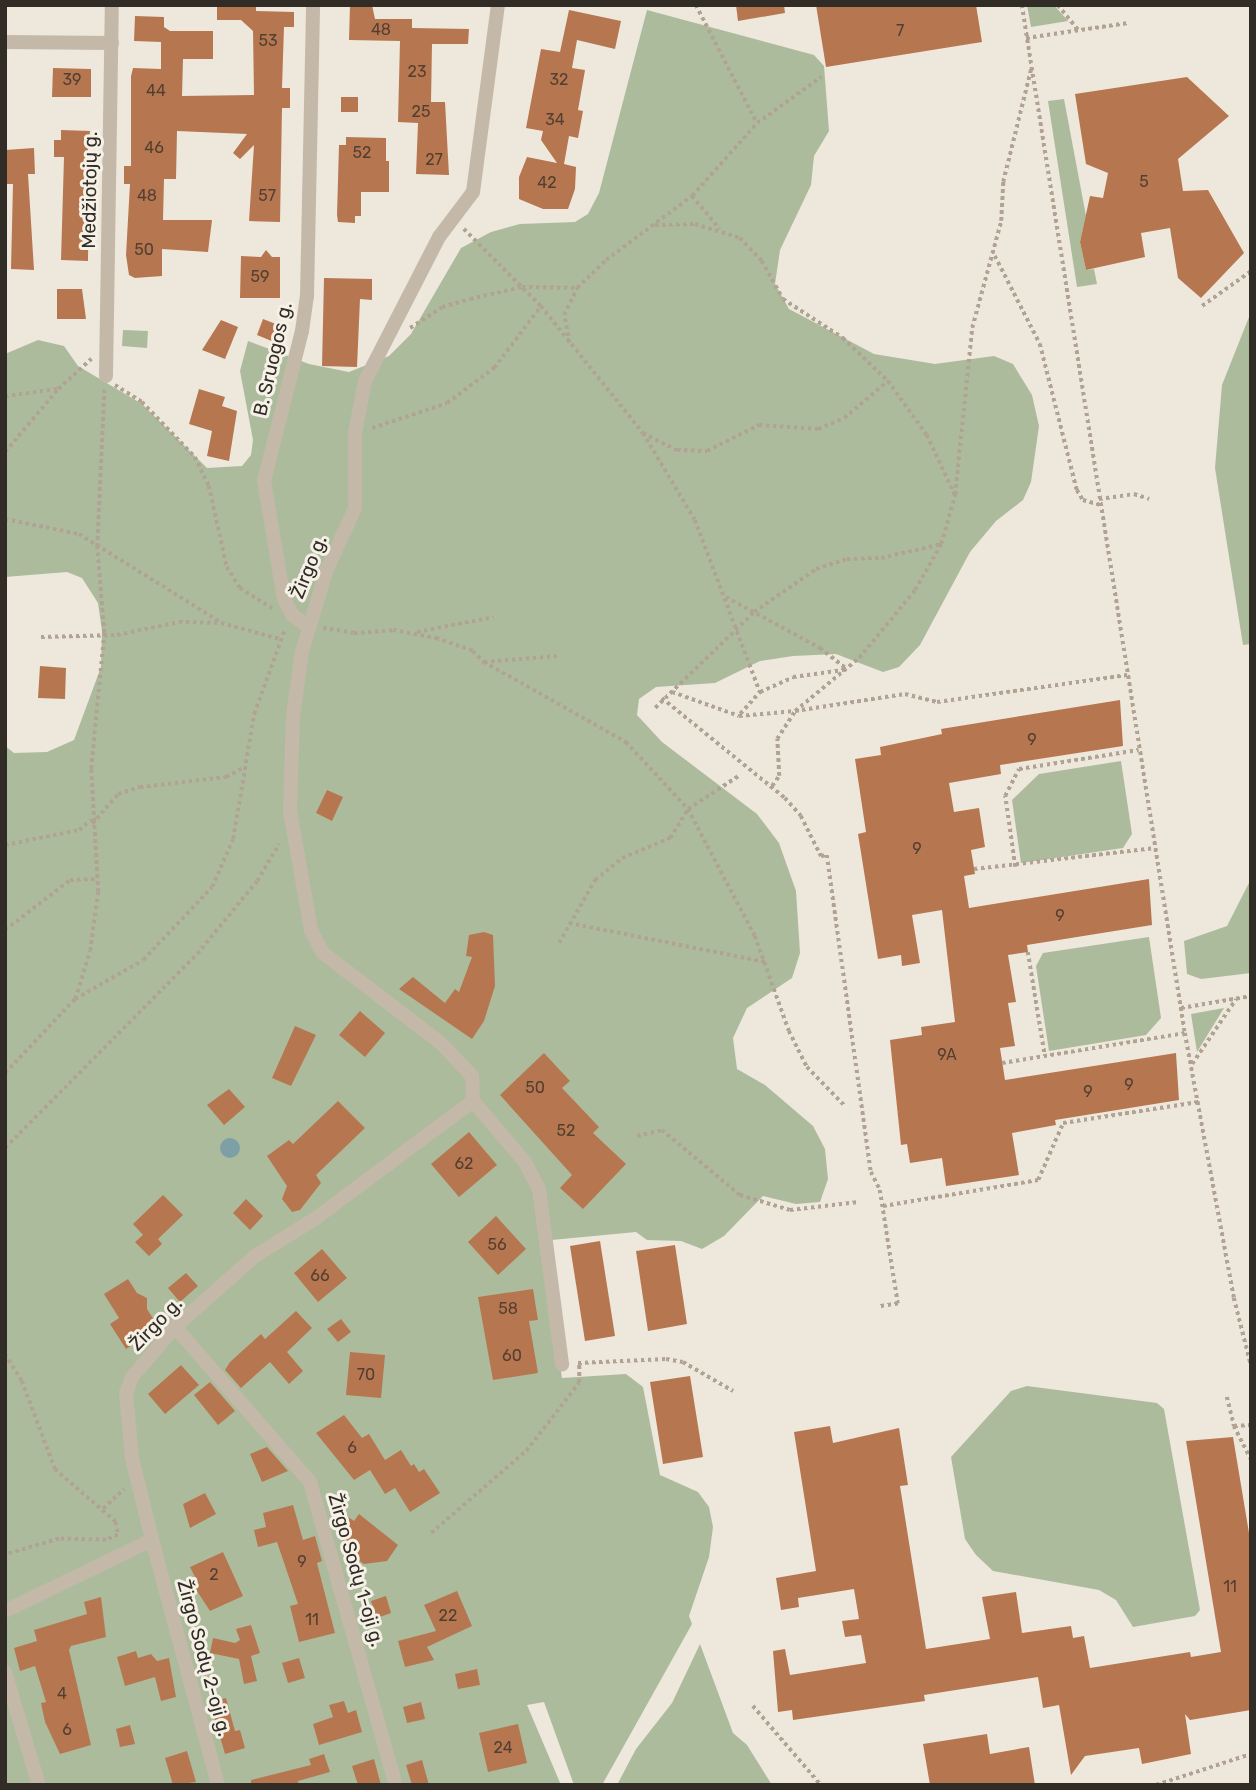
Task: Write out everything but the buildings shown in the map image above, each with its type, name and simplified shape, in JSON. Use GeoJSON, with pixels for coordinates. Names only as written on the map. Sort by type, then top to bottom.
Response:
{"type":"FeatureCollection","features":[{"type":"Feature","properties":{"kind":"street","name":"Medžiotojų g."},"geometry":{"type":"LineString","coordinates":[[105,381],[112,5]]}},
{"type":"Feature","properties":{"kind":"street","name":"B. Sruogos g."},"geometry":{"type":"LineString","coordinates":[[292,614],[280,585],[264,481],[302,331],[307,296],[313,5]]}},
{"type":"Feature","properties":{"kind":"street","name":"Žirgo g."},"geometry":{"type":"LineString","coordinates":[[498,5],[473,192],[455,220],[439,237],[365,381],[355,433],[355,508],[307,625],[293,716],[291,824],[304,872],[311,930],[323,953],[442,1044],[471,1076],[473,1101],[525,1163],[539,1189],[562,1364]]}},
{"type":"Feature","properties":{"kind":"street"},"geometry":{"type":"LineString","coordinates":[[5,42],[111,43]]}},
{"type":"Feature","properties":{"kind":"street"},"geometry":{"type":"LineString","coordinates":[[292,614],[307,625]]}},
{"type":"Feature","properties":{"kind":"street","name":"Žirgo g."},"geometry":{"type":"LineString","coordinates":[[152,1541],[126,1421],[127,1393],[132,1377],[175,1327],[255,1256],[316,1218],[473,1101]]}},
{"type":"Feature","properties":{"kind":"street","name":"Žirgo Sodų 1-oji g."},"geometry":{"type":"LineString","coordinates":[[175,1327],[310,1482],[396,1785]]}},
{"type":"Feature","properties":{"kind":"street"},"geometry":{"type":"LineString","coordinates":[[5,1611],[152,1541]]}},
{"type":"Feature","properties":{"kind":"street","name":"Žirgo Sodų 2-oji g."},"geometry":{"type":"LineString","coordinates":[[152,1541],[218,1785]]}},
{"type":"Feature","properties":{"kind":"street"},"geometry":{"type":"LineString","coordinates":[[5,1672],[39,1785]]}},
{"type":"Feature","properties":{"kind":"path"},"geometry":{"type":"LineString","coordinates":[[696,5],[757,123]]}},
{"type":"Feature","properties":{"kind":"path"},"geometry":{"type":"LineString","coordinates":[[1021,5],[1185,1033],[1251,1365]]}},
{"type":"Feature","properties":{"kind":"path"},"geometry":{"type":"LineString","coordinates":[[1058,5],[1079,31]]}},
{"type":"Feature","properties":{"kind":"path"},"geometry":{"type":"LineString","coordinates":[[1026,38],[1128,23]]}},
{"type":"Feature","properties":{"kind":"path"},"geometry":{"type":"LineString","coordinates":[[772,786],[779,776],[778,739],[794,711],[846,669],[915,590],[941,544],[955,495],[972,328],[994,255],[1003,182],[1025,78],[1032,67]]}},
{"type":"Feature","properties":{"kind":"path"},"geometry":{"type":"LineString","coordinates":[[569,344],[564,315],[577,288],[606,260],[692,196],[757,123],[821,77]]}},
{"type":"Feature","properties":{"kind":"path"},"geometry":{"type":"LineString","coordinates":[[692,196],[721,231]]}},
{"type":"Feature","properties":{"kind":"path"},"geometry":{"type":"LineString","coordinates":[[455,220],[541,306],[643,433],[695,520],[738,627],[760,692]]}},
{"type":"Feature","properties":{"kind":"path"},"geometry":{"type":"LineString","coordinates":[[655,225],[695,224],[740,238],[762,261],[783,299],[843,338],[888,381],[927,435],[955,495]]}},
{"type":"Feature","properties":{"kind":"path"},"geometry":{"type":"LineString","coordinates":[[994,255],[1040,344],[1077,490],[1083,500],[1100,505]]}},
{"type":"Feature","properties":{"kind":"path"},"geometry":{"type":"LineString","coordinates":[[1202,306],[1251,271]]}},
{"type":"Feature","properties":{"kind":"path"},"geometry":{"type":"LineString","coordinates":[[389,338],[442,307],[522,288],[577,288]]}},
{"type":"Feature","properties":{"kind":"path"},"geometry":{"type":"LineString","coordinates":[[355,433],[403,421],[447,403],[494,368],[541,306]]}},
{"type":"Feature","properties":{"kind":"path"},"geometry":{"type":"LineString","coordinates":[[5,452],[85,361],[106,353]]}},
{"type":"Feature","properties":{"kind":"path"},"geometry":{"type":"LineString","coordinates":[[5,1073],[75,999],[143,960],[212,887],[233,839],[243,768],[264,677],[292,614],[263,606],[240,588],[227,567],[209,486],[195,457],[175,433],[129,391],[105,381],[97,547],[104,633],[91,769],[96,922],[75,999]]}},
{"type":"Feature","properties":{"kind":"path"},"geometry":{"type":"LineString","coordinates":[[643,433],[677,450],[706,450],[759,425],[818,429],[844,418],[888,381]]}},
{"type":"Feature","properties":{"kind":"path"},"geometry":{"type":"LineString","coordinates":[[5,396],[58,389]]}},
{"type":"Feature","properties":{"kind":"path"},"geometry":{"type":"LineString","coordinates":[[1099,499],[1134,494],[1149,499]]}},
{"type":"Feature","properties":{"kind":"path"},"geometry":{"type":"LineString","coordinates":[[5,519],[55,526],[97,547],[221,622],[280,639]]}},
{"type":"Feature","properties":{"kind":"path"},"geometry":{"type":"LineString","coordinates":[[654,708],[754,612],[816,569],[847,559],[881,558],[941,544]]}},
{"type":"Feature","properties":{"kind":"path"},"geometry":{"type":"LineString","coordinates":[[725,596],[820,648],[846,669]]}},
{"type":"Feature","properties":{"kind":"path"},"geometry":{"type":"LineString","coordinates":[[307,625],[354,633],[411,633],[457,628],[494,617]]}},
{"type":"Feature","properties":{"kind":"path"},"geometry":{"type":"LineString","coordinates":[[41,637],[104,633],[117,635],[165,622],[221,622]]}},
{"type":"Feature","properties":{"kind":"path"},"geometry":{"type":"LineString","coordinates":[[411,633],[473,651],[484,662],[626,742],[688,809],[726,875],[766,962],[789,1031],[807,1067],[845,1106]]}},
{"type":"Feature","properties":{"kind":"path"},"geometry":{"type":"LineString","coordinates":[[484,662],[557,656]]}},
{"type":"Feature","properties":{"kind":"path"},"geometry":{"type":"LineString","coordinates":[[739,716],[760,692],[793,677],[846,669]]}},
{"type":"Feature","properties":{"kind":"path"},"geometry":{"type":"LineString","coordinates":[[672,692],[739,716],[794,711],[905,694],[937,702],[1127,675]]}},
{"type":"Feature","properties":{"kind":"path"},"geometry":{"type":"LineString","coordinates":[[662,698],[772,786],[801,816],[821,856],[827,855],[871,1172],[883,1206],[898,1304],[877,1307]]}},
{"type":"Feature","properties":{"kind":"path"},"geometry":{"type":"LineString","coordinates":[[1015,867],[1005,796],[1019,769],[1139,750]]}},
{"type":"Feature","properties":{"kind":"path"},"geometry":{"type":"LineString","coordinates":[[5,845],[79,830],[91,822],[118,794],[140,787],[226,777],[243,768]]}},
{"type":"Feature","properties":{"kind":"path"},"geometry":{"type":"LineString","coordinates":[[559,943],[568,922],[595,880],[622,858],[670,838],[688,809],[740,775]]}},
{"type":"Feature","properties":{"kind":"path"},"geometry":{"type":"LineString","coordinates":[[5,1148],[197,954],[257,881],[291,824]]}},
{"type":"Feature","properties":{"kind":"path"},"geometry":{"type":"LineString","coordinates":[[974,869],[1015,867],[1155,848]]}},
{"type":"Feature","properties":{"kind":"path"},"geometry":{"type":"LineString","coordinates":[[5,930],[70,880],[96,879]]}},
{"type":"Feature","properties":{"kind":"path"},"geometry":{"type":"LineString","coordinates":[[568,922],[766,962]]}},
{"type":"Feature","properties":{"kind":"path"},"geometry":{"type":"LineString","coordinates":[[1028,952],[1045,1056]]}},
{"type":"Feature","properties":{"kind":"path"},"geometry":{"type":"LineString","coordinates":[[1181,1008],[1251,996]]}},
{"type":"Feature","properties":{"kind":"path"},"geometry":{"type":"LineString","coordinates":[[1191,1065],[1236,999]]}},
{"type":"Feature","properties":{"kind":"path"},"geometry":{"type":"LineString","coordinates":[[1002,1062],[1185,1033]]}},
{"type":"Feature","properties":{"kind":"path"},"geometry":{"type":"LineString","coordinates":[[883,1206],[1038,1180],[1063,1123],[1198,1102]]}},
{"type":"Feature","properties":{"kind":"path"},"geometry":{"type":"LineString","coordinates":[[637,1136],[662,1130],[740,1195],[790,1210],[859,1202]]}},
{"type":"Feature","properties":{"kind":"path"},"geometry":{"type":"LineString","coordinates":[[5,1354],[22,1381],[55,1468],[69,1486],[103,1509],[116,1522],[118,1535],[106,1540],[59,1539],[5,1555]]}},
{"type":"Feature","properties":{"kind":"path"},"geometry":{"type":"LineString","coordinates":[[562,1364],[666,1359],[683,1362],[733,1391]]}},
{"type":"Feature","properties":{"kind":"path"},"geometry":{"type":"LineString","coordinates":[[431,1533],[526,1451],[579,1383],[579,1363]]}},
{"type":"Feature","properties":{"kind":"path"},"geometry":{"type":"LineString","coordinates":[[1227,1397],[1234,1426],[1251,1458]]}},
{"type":"Feature","properties":{"kind":"path"},"geometry":{"type":"LineString","coordinates":[[1234,1426],[1251,1425]]}},
{"type":"Feature","properties":{"kind":"path"},"geometry":{"type":"LineString","coordinates":[[103,1509],[137,1479]]}},
{"type":"Feature","properties":{"kind":"path"},"geometry":{"type":"LineString","coordinates":[[753,1706],[821,1785]]}},
{"type":"Feature","properties":{"kind":"path"},"geometry":{"type":"LineString","coordinates":[[1156,1785],[1251,1754]]}},
{"type":"Feature","properties":{"kind":"green space"},"geometry":{"type":"Polygon","coordinates":[[[1027,5],[1054,5],[1068,21],[1031,27],[1027,5]]]}},
{"type":"Feature","properties":{"kind":"green space"},"geometry":{"type":"Polygon","coordinates":[[[647,10],[814,55],[824,66],[829,131],[814,156],[811,185],[780,250],[775,284],[789,309],[874,354],[935,364],[994,356],[1013,364],[1032,395],[1039,426],[1031,482],[1023,500],[996,521],[970,552],[920,645],[899,667],[883,672],[836,654],[793,656],[760,661],[715,683],[656,687],[639,699],[637,715],[662,742],[757,814],[779,843],[796,891],[800,953],[792,978],[747,1008],[733,1038],[737,1069],[765,1085],[813,1126],[825,1149],[828,1179],[820,1202],[796,1204],[763,1196],[724,1236],[702,1249],[681,1241],[647,1240],[636,1232],[541,1241],[562,1378],[626,1374],[643,1387],[660,1475],[698,1492],[709,1507],[713,1527],[709,1557],[689,1616],[692,1624],[602,1785],[574,1785],[544,1702],[527,1705],[561,1785],[5,1785],[5,746],[14,753],[47,752],[74,740],[101,667],[102,631],[98,603],[82,578],[67,572],[5,577],[5,354],[38,340],[64,346],[78,366],[142,404],[207,468],[242,466],[251,455],[253,440],[240,371],[248,341],[309,364],[349,372],[389,356],[411,334],[461,248],[491,232],[520,224],[575,222],[588,214],[599,193],[647,10]]]}},
{"type":"Feature","properties":{"kind":"green space"},"geometry":{"type":"Polygon","coordinates":[[[1064,99],[1086,216],[1080,242],[1086,270],[1094,269],[1097,284],[1077,287],[1048,101],[1064,99]]]}},
{"type":"Feature","properties":{"kind":"green space"},"geometry":{"type":"Polygon","coordinates":[[[1251,312],[1251,644],[1243,645],[1215,468],[1222,385],[1251,312]]]}},
{"type":"Feature","properties":{"kind":"green space"},"geometry":{"type":"Polygon","coordinates":[[[123,330],[148,331],[147,348],[122,346],[123,330]]]}},
{"type":"Feature","properties":{"kind":"green space"},"geometry":{"type":"Polygon","coordinates":[[[1121,761],[1132,834],[1123,848],[1021,863],[1012,800],[1039,774],[1121,761]]]}},
{"type":"Feature","properties":{"kind":"green space"},"geometry":{"type":"Polygon","coordinates":[[[1251,879],[1251,973],[1201,979],[1187,974],[1184,941],[1227,926],[1251,879]]]}},
{"type":"Feature","properties":{"kind":"green space"},"geometry":{"type":"Polygon","coordinates":[[[1149,937],[1161,1018],[1146,1035],[1049,1051],[1036,966],[1043,953],[1149,937]]]}},
{"type":"Feature","properties":{"kind":"green space"},"geometry":{"type":"Polygon","coordinates":[[[1224,1008],[1197,1052],[1191,1014],[1224,1008]]]}},
{"type":"Feature","properties":{"kind":"green space"},"geometry":{"type":"Polygon","coordinates":[[[1027,1386],[1157,1403],[1164,1409],[1200,1610],[1195,1616],[1133,1627],[1116,1600],[1099,1590],[993,1571],[976,1555],[965,1539],[951,1457],[1011,1391],[1027,1386]]]}},
{"type":"Feature","properties":{"kind":"green space"},"geometry":{"type":"Polygon","coordinates":[[[700,1644],[733,1733],[747,1745],[772,1785],[617,1785],[636,1749],[672,1703],[700,1644]]]}},
{"type":"Feature","properties":{"kind":"water"},"geometry":{"type":"Polygon","coordinates":[[[230,1138],[237,1141],[240,1148],[237,1155],[230,1158],[223,1155],[220,1148],[223,1141],[230,1138]]]}}]}
